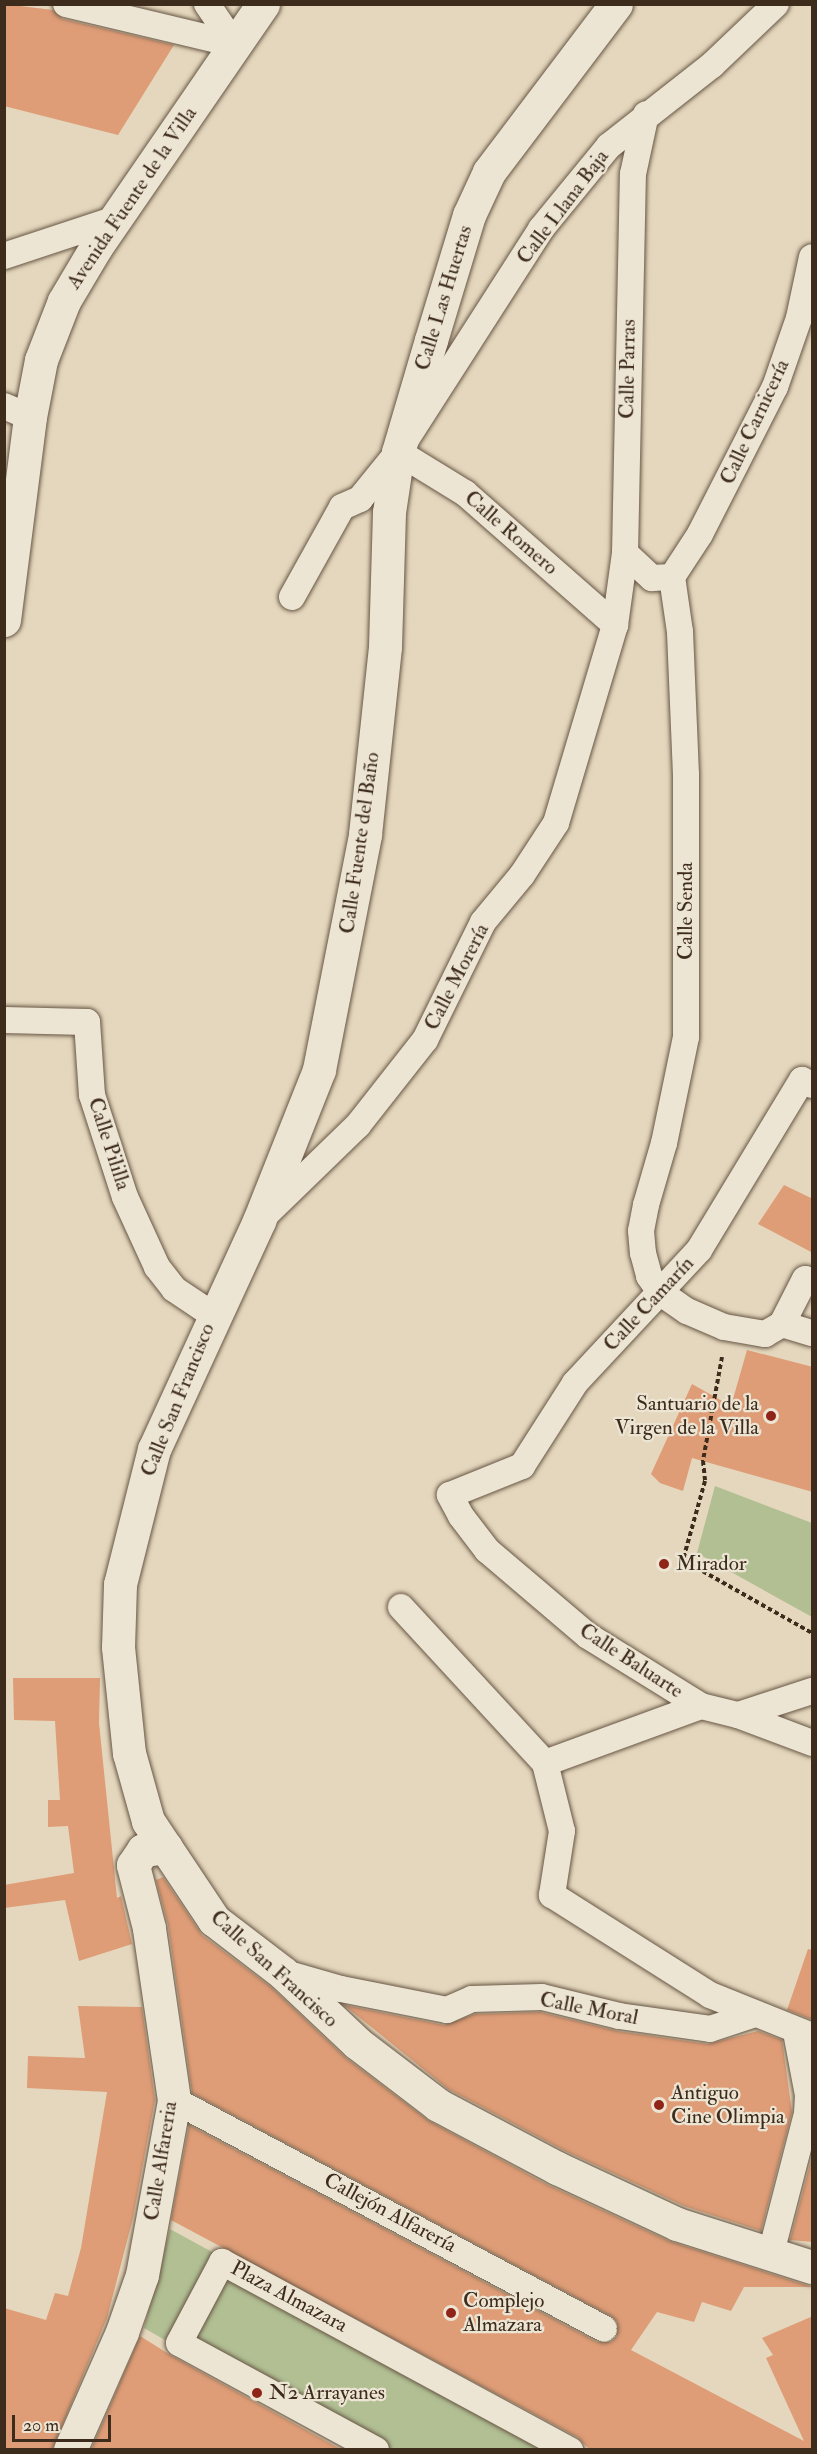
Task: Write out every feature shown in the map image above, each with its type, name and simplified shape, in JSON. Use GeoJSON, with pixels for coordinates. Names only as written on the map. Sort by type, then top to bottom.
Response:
{"type":"FeatureCollection","features":[{"type":"Feature","properties":{"kind":"street"},"geometry":{"type":"LineString","coordinates":[[66,4],[234,44]]}},
{"type":"Feature","properties":{"kind":"street"},"geometry":{"type":"LineString","coordinates":[[207,4],[234,44]]}},
{"type":"Feature","properties":{"kind":"street","name":"Avenida Fuente de la Villa"},"geometry":{"type":"LineString","coordinates":[[4,620],[17,412],[41,360],[64,301],[116,219],[262,4]]}},
{"type":"Feature","properties":{"kind":"street","name":"Calle Las Huertas"},"geometry":{"type":"LineString","coordinates":[[292,597],[342,507],[360,499],[398,452],[469,215],[489,172],[616,4]]}},
{"type":"Feature","properties":{"kind":"street","name":"Calle Llana Baja"},"geometry":{"type":"LineString","coordinates":[[398,452],[541,229],[609,146],[646,114],[712,65],[776,4]]}},
{"type":"Feature","properties":{"kind":"street","name":"Calle Parras"},"geometry":{"type":"LineString","coordinates":[[615,625],[625,553],[633,174],[646,114]]}},
{"type":"Feature","properties":{"kind":"street"},"geometry":{"type":"LineString","coordinates":[[4,256],[116,219]]}},
{"type":"Feature","properties":{"kind":"street","name":"Calle Carnicería"},"geometry":{"type":"LineString","coordinates":[[672,578],[700,534],[775,387],[799,318],[813,256]]}},
{"type":"Feature","properties":{"kind":"street","name":"Calle Romero"},"geometry":{"type":"LineString","coordinates":[[398,452],[465,493],[615,625]]}},
{"type":"Feature","properties":{"kind":"street","name":"Calle Fuente del Baño"},"geometry":{"type":"LineString","coordinates":[[259,1221],[319,1070],[357,892],[385,647],[389,512],[398,452]]}},
{"type":"Feature","properties":{"kind":"street"},"geometry":{"type":"LineString","coordinates":[[625,553],[651,578],[672,578]]}},
{"type":"Feature","properties":{"kind":"street","name":"Calle Senda"},"geometry":{"type":"LineString","coordinates":[[661,1293],[649,1276],[641,1231],[686,1037],[686,775],[680,632],[672,578]]}},
{"type":"Feature","properties":{"kind":"street","name":"Calle Morería"},"geometry":{"type":"LineString","coordinates":[[259,1221],[358,1125],[425,1040],[483,922],[522,875],[556,823],[615,625]]}},
{"type":"Feature","properties":{"kind":"street","name":"Calle Pililla"},"geometry":{"type":"LineString","coordinates":[[4,1020],[87,1022],[92,1095],[125,1197],[158,1267],[174,1289],[213,1315]]}},
{"type":"Feature","properties":{"kind":"street","name":"Calle Camarín"},"geometry":{"type":"LineString","coordinates":[[450,1495],[522,1466],[575,1383],[699,1250],[802,1080],[813,1085]]}},
{"type":"Feature","properties":{"kind":"street","name":"Calle San Francisco"},"geometry":{"type":"LineString","coordinates":[[259,1221],[213,1315],[154,1449],[120,1584],[118,1647],[129,1753],[148,1821],[214,1920],[283,1973],[357,2043],[438,2105],[557,2168],[677,2224],[795,2260]]}},
{"type":"Feature","properties":{"kind":"street"},"geometry":{"type":"LineString","coordinates":[[661,1293],[687,1311],[724,1327],[765,1334],[782,1324],[805,1279],[813,1281]]}},
{"type":"Feature","properties":{"kind":"street"},"geometry":{"type":"LineString","coordinates":[[782,1324],[813,1333]]}},
{"type":"Feature","properties":{"kind":"street","name":"Calle Baluarte"},"geometry":{"type":"LineString","coordinates":[[450,1495],[487,1550],[571,1622],[701,1706]]}},
{"type":"Feature","properties":{"kind":"street"},"geometry":{"type":"LineString","coordinates":[[401,1607],[545,1763],[562,1831],[552,1895],[710,1995],[805,2034],[808,2095],[795,2260]]}},
{"type":"Feature","properties":{"kind":"street"},"geometry":{"type":"LineString","coordinates":[[738,1715],[813,1691]]}},
{"type":"Feature","properties":{"kind":"street"},"geometry":{"type":"LineString","coordinates":[[701,1706],[738,1715],[813,1743]]}},
{"type":"Feature","properties":{"kind":"street","name":"Calle Baluarte"},"geometry":{"type":"LineString","coordinates":[[545,1763],[701,1706]]}},
{"type":"Feature","properties":{"kind":"street","name":"Calle Alfareria"},"geometry":{"type":"LineString","coordinates":[[70,2450],[122,2332],[142,2275],[174,2100],[148,1928],[134,1865],[143,1850],[166,1847]]}},
{"type":"Feature","properties":{"kind":"street","name":"Calle Moral"},"geometry":{"type":"LineString","coordinates":[[283,1973],[341,1989],[447,2010],[472,1999],[542,1998],[619,2016],[710,2029],[755,2014]]}},
{"type":"Feature","properties":{"kind":"street","name":"Callejón Alfarería"},"geometry":{"type":"LineString","coordinates":[[174,2100],[604,2329]]}},
{"type":"Feature","properties":{"kind":"street","name":"Plaza Almazara"},"geometry":{"type":"LineString","coordinates":[[376,2450],[179,2343],[222,2262],[570,2450]]}},
{"type":"Feature","properties":{"kind":"path"},"geometry":{"type":"LineString","coordinates":[[724,1327],[721,1379],[703,1461],[705,1480],[683,1560],[813,1633]]}},
{"type":"Feature","properties":{"kind":"green space"},"geometry":{"type":"Polygon","coordinates":[[[715,1486],[812,1523],[812,1617],[697,1553],[715,1486]]]}},
{"type":"Feature","properties":{"kind":"green space"},"geometry":{"type":"Polygon","coordinates":[[[170,2229],[573,2449],[355,2449],[144,2328],[170,2229]]]}},
{"type":"Feature","properties":{"kind":"building"},"geometry":{"type":"Polygon","coordinates":[[[4,4],[53,10],[63,19],[174,45],[118,135],[4,106],[4,4]]]}},
{"type":"Feature","properties":{"kind":"building"},"geometry":{"type":"Polygon","coordinates":[[[784,1185],[813,1199],[813,1253],[758,1224],[784,1185]]]}},
{"type":"Feature","properties":{"kind":"building","name":"Santuario de la Virgen de la Villa"},"geometry":{"type":"Polygon","coordinates":[[[747,1350],[813,1367],[813,1492],[692,1458],[683,1491],[660,1483],[651,1474],[692,1384],[731,1406],[747,1350]]]}},
{"type":"Feature","properties":{"kind":"building"},"geometry":{"type":"Polygon","coordinates":[[[13,1678],[100,1678],[99,1723],[117,1898],[121,1896],[132,1944],[79,1961],[65,1900],[4,1908],[4,1885],[74,1873],[68,1826],[48,1827],[48,1800],[60,1800],[55,1721],[14,1720],[13,1678]]]}},
{"type":"Feature","properties":{"kind":"building"},"geometry":{"type":"Polygon","coordinates":[[[163,1877],[202,1935],[271,1987],[346,2058],[429,2121],[548,2185],[669,2241],[812,2287],[744,2287],[731,2311],[702,2302],[694,2322],[657,2312],[631,2350],[804,2441],[766,2358],[773,2355],[762,2338],[813,2316],[813,2450],[590,2450],[577,2437],[171,2220],[189,2125],[597,2342],[611,2342],[617,2336],[617,2322],[611,2316],[192,2093],[168,1925],[156,1880],[163,1877]]]}},
{"type":"Feature","properties":{"kind":"building"},"geometry":{"type":"Polygon","coordinates":[[[808,1949],[813,1950],[813,2020],[787,2010],[808,1949]]]}},
{"type":"Feature","properties":{"kind":"building"},"geometry":{"type":"Polygon","coordinates":[[[344,2005],[444,2025],[475,2014],[540,2012],[617,2031],[708,2044],[758,2031],[782,2040],[792,2112],[761,2231],[684,2206],[565,2151],[448,2089],[344,2005]]]}},
{"type":"Feature","properties":{"kind":"building"},"geometry":{"type":"Polygon","coordinates":[[[78,2006],[142,2007],[155,2100],[133,2218],[107,2318],[52,2450],[4,2450],[4,2308],[46,2320],[55,2293],[68,2296],[81,2248],[107,2092],[27,2088],[28,2056],[85,2058],[78,2006]]]}},
{"type":"Feature","properties":{"kind":"building"},"geometry":{"type":"Polygon","coordinates":[[[813,2153],[813,2242],[790,2240],[813,2153]]]}},
{"type":"Feature","properties":{"kind":"building"},"geometry":{"type":"Polygon","coordinates":[[[140,2336],[172,2356],[342,2450],[91,2450],[140,2336]]]}},
{"type":"Feature","properties":{"kind":"place","name":"Santuario de la Virgen de la Villa"},"geometry":{"type":"Point","coordinates":[771,1416]}},
{"type":"Feature","properties":{"kind":"place","name":"Mirador"},"geometry":{"type":"Point","coordinates":[664,1564]}},
{"type":"Feature","properties":{"kind":"place","name":"Antiguo Cine Olimpia"},"geometry":{"type":"Point","coordinates":[659,2105]}},
{"type":"Feature","properties":{"kind":"place","name":"Complejo Almazara"},"geometry":{"type":"Point","coordinates":[451,2313]}},
{"type":"Feature","properties":{"kind":"place","name":"N2 Arrayanes"},"geometry":{"type":"Point","coordinates":[257,2393]}}]}
